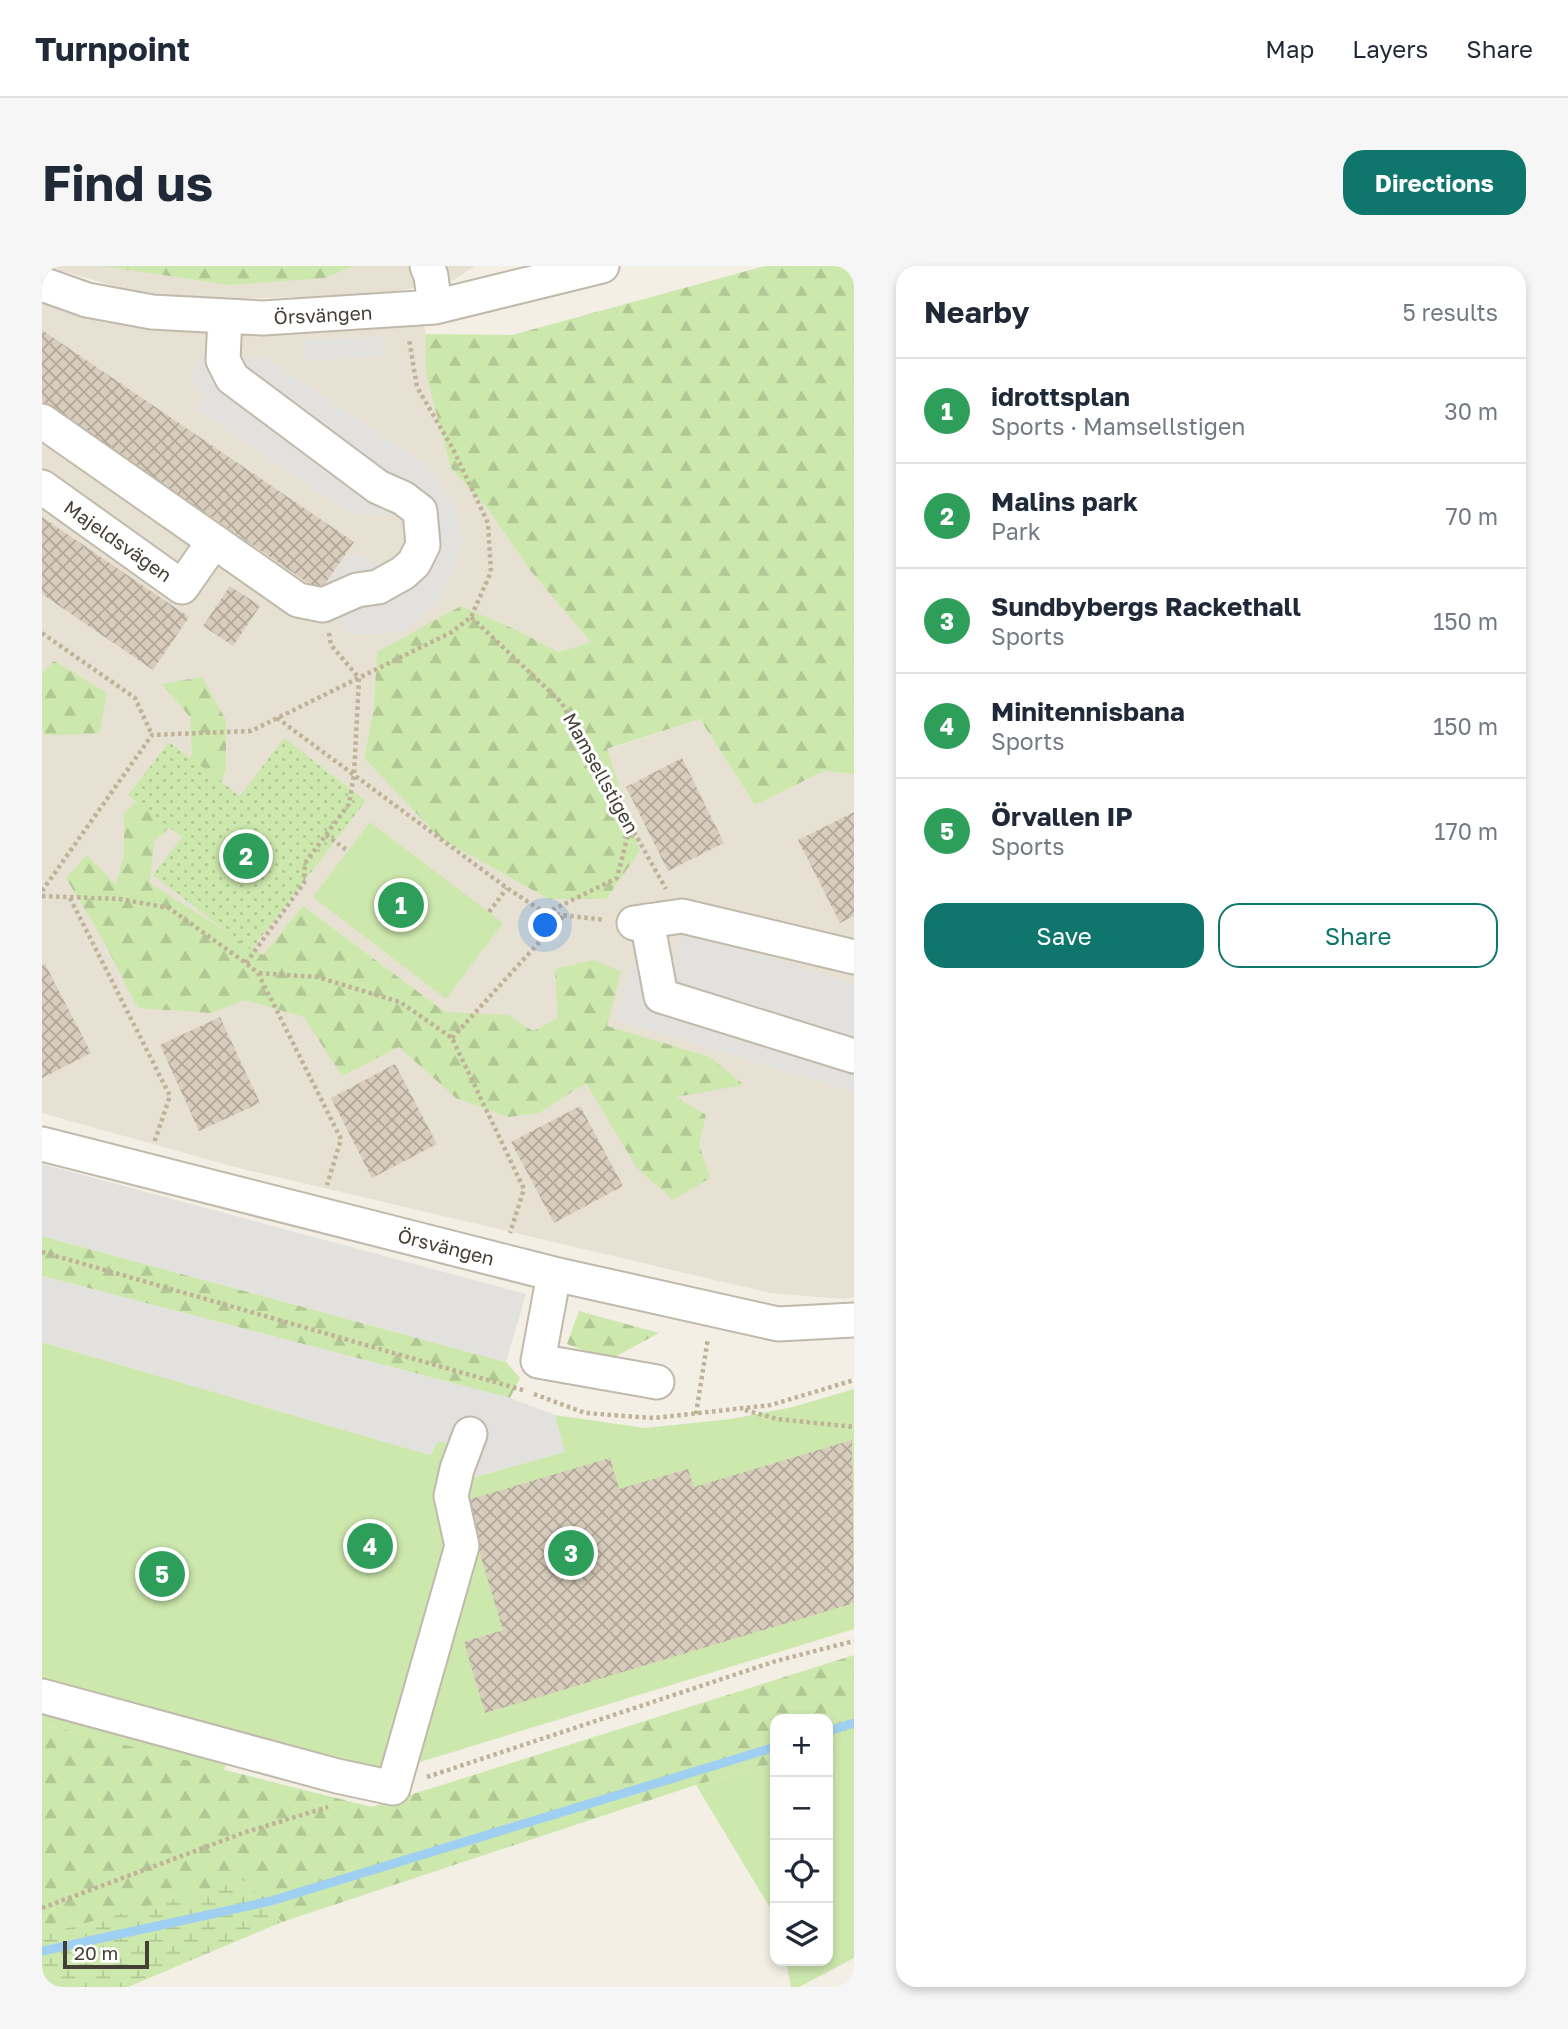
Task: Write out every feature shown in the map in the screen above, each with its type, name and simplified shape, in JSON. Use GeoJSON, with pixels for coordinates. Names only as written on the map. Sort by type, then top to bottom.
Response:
{"type":"FeatureCollection","features":[{"type":"Feature","properties":{"kind":"street"},"geometry":{"type":"LineString","coordinates":[[427,266],[435,307]]}},
{"type":"Feature","properties":{"kind":"street","name":"Örsvängen"},"geometry":{"type":"LineString","coordinates":[[42,284],[87,300],[152,312],[263,318],[435,307],[602,266]]}},
{"type":"Feature","properties":{"kind":"street"},"geometry":{"type":"LineString","coordinates":[[42,421],[298,600],[323,605],[357,590],[378,587],[403,573],[414,563],[423,545],[420,511],[403,498],[378,486],[232,378],[223,360],[225,316]]}},
{"type":"Feature","properties":{"kind":"street","name":"Majeldsvägen"},"geometry":{"type":"LineString","coordinates":[[42,487],[182,587],[214,541]]}},
{"type":"Feature","properties":{"kind":"street"},"geometry":{"type":"LineString","coordinates":[[854,957],[682,916],[640,922],[661,996],[854,1056]]}},
{"type":"Feature","properties":{"kind":"street","name":"Örsvängen"},"geometry":{"type":"LineString","coordinates":[[42,1144],[554,1274],[778,1324],[854,1320]]}},
{"type":"Feature","properties":{"kind":"street"},"geometry":{"type":"LineString","coordinates":[[554,1274],[538,1361],[657,1382]]}},
{"type":"Feature","properties":{"kind":"street"},"geometry":{"type":"LineString","coordinates":[[42,1696],[337,1776],[393,1788],[461,1546],[452,1496],[457,1469],[470,1434]]}},
{"type":"Feature","properties":{"kind":"path"},"geometry":{"type":"LineString","coordinates":[[246,963],[304,883],[305,863],[349,804],[354,775],[359,678],[331,645],[323,605]]}},
{"type":"Feature","properties":{"kind":"path","name":"Mamsellstigen"},"geometry":{"type":"LineString","coordinates":[[471,617],[561,702],[682,916]]}},
{"type":"Feature","properties":{"kind":"path"},"geometry":{"type":"LineString","coordinates":[[42,633],[135,698],[152,735]]}},
{"type":"Feature","properties":{"kind":"path"},"geometry":{"type":"LineString","coordinates":[[278,718],[545,914],[640,922]]}},
{"type":"Feature","properties":{"kind":"path"},"geometry":{"type":"LineString","coordinates":[[545,914],[617,878],[630,827]]}},
{"type":"Feature","properties":{"kind":"path"},"geometry":{"type":"LineString","coordinates":[[326,835],[348,851]]}},
{"type":"Feature","properties":{"kind":"path"},"geometry":{"type":"LineString","coordinates":[[489,912],[507,888]]}},
{"type":"Feature","properties":{"kind":"path"},"geometry":{"type":"LineString","coordinates":[[42,896],[120,899],[169,908],[258,973],[341,1139],[318,1214]]}},
{"type":"Feature","properties":{"kind":"path"},"geometry":{"type":"LineString","coordinates":[[70,897],[170,1096],[144,1170]]}},
{"type":"Feature","properties":{"kind":"path"},"geometry":{"type":"LineString","coordinates":[[452,1038],[564,915]]}},
{"type":"Feature","properties":{"kind":"path"},"geometry":{"type":"LineString","coordinates":[[258,973],[317,977],[400,1002],[452,1038],[523,1189],[501,1261]]}},
{"type":"Feature","properties":{"kind":"path"},"geometry":{"type":"LineString","coordinates":[[42,1252],[531,1393],[585,1413],[654,1418],[742,1409],[771,1405],[854,1380]]}},
{"type":"Feature","properties":{"kind":"path"},"geometry":{"type":"LineString","coordinates":[[696,1414],[713,1309]]}},
{"type":"Feature","properties":{"kind":"path"},"geometry":{"type":"LineString","coordinates":[[742,1409],[777,1419],[854,1427]]}},
{"type":"Feature","properties":{"kind":"path"},"geometry":{"type":"LineString","coordinates":[[393,1788],[776,1661],[854,1641]]}},
{"type":"Feature","properties":{"kind":"path"},"geometry":{"type":"LineString","coordinates":[[42,1908],[246,1832],[340,1804]]}},
{"type":"Feature","properties":{"kind":"shaded area"},"geometry":{"type":"Polygon","coordinates":[[[44,266],[475,266],[454,280],[377,295],[230,299],[135,292],[44,266]]]}},
{"type":"Feature","properties":{"kind":"shaded area"},"geometry":{"type":"Polygon","coordinates":[[[42,296],[423,322],[426,334],[426,374],[451,468],[487,508],[530,570],[592,642],[559,652],[514,629],[374,707],[364,757],[640,850],[606,750],[700,719],[755,805],[824,771],[854,774],[854,1297],[843,1299],[770,1293],[231,1166],[42,1113],[42,296]]]}},
{"type":"Feature","properties":{"kind":"shaded area"},"geometry":{"type":"Polygon","coordinates":[[[382,336],[383,357],[304,361],[303,340],[382,336]]]}},
{"type":"Feature","properties":{"kind":"shaded area"},"geometry":{"type":"Polygon","coordinates":[[[201,357],[223,360],[266,358],[428,466],[455,506],[463,542],[441,598],[403,632],[351,635],[323,605],[320,591],[350,553],[384,566],[407,551],[399,516],[349,513],[196,409],[205,397],[189,380],[201,357]]]}},
{"type":"Feature","properties":{"kind":"shaded area"},"geometry":{"type":"Polygon","coordinates":[[[682,932],[854,983],[854,1092],[616,1020],[632,966],[668,977],[682,932]]]}},
{"type":"Feature","properties":{"kind":"shaded area"},"geometry":{"type":"Polygon","coordinates":[[[42,1164],[526,1294],[506,1362],[42,1236],[42,1164]]]}},
{"type":"Feature","properties":{"kind":"shaded area"},"geometry":{"type":"Polygon","coordinates":[[[42,1276],[510,1398],[555,1415],[565,1452],[474,1477],[481,1449],[438,1441],[430,1455],[42,1342],[42,1276]]]}},
{"type":"Feature","properties":{"kind":"green space"},"geometry":{"type":"Polygon","coordinates":[[[102,266],[353,266],[325,278],[230,285],[102,266]]]}},
{"type":"Feature","properties":{"kind":"green space"},"geometry":{"type":"Polygon","coordinates":[[[765,266],[854,266],[854,774],[824,771],[755,805],[700,719],[607,749],[640,851],[606,899],[549,899],[441,839],[364,758],[374,707],[377,652],[461,606],[559,652],[591,642],[530,570],[487,508],[451,468],[426,374],[426,334],[512,335],[765,266]]]}},
{"type":"Feature","properties":{"kind":"green space"},"geometry":{"type":"Polygon","coordinates":[[[54,661],[107,693],[99,734],[46,735],[42,730],[42,673],[54,661]]]}},
{"type":"Feature","properties":{"kind":"green space"},"geometry":{"type":"Polygon","coordinates":[[[202,677],[226,720],[226,769],[213,803],[184,813],[154,842],[150,883],[263,955],[303,906],[445,1012],[508,1015],[533,1031],[558,1018],[555,969],[593,960],[621,971],[607,1026],[710,1057],[744,1085],[676,1097],[706,1115],[699,1144],[710,1178],[673,1200],[637,1168],[586,1083],[539,1113],[508,1117],[456,1098],[399,1047],[342,1076],[304,1017],[245,1000],[211,1013],[138,1008],[102,938],[66,878],[87,855],[116,885],[124,856],[124,813],[151,789],[181,784],[192,753],[190,717],[162,684],[202,677]]]}},
{"type":"Feature","properties":{"kind":"green space"},"geometry":{"type":"Polygon","coordinates":[[[284,738],[366,801],[251,950],[153,875],[182,837],[128,795],[169,742],[240,796],[284,738]]]}},
{"type":"Feature","properties":{"kind":"green space"},"geometry":{"type":"Polygon","coordinates":[[[370,822],[503,923],[446,999],[313,897],[370,822]]]}},
{"type":"Feature","properties":{"kind":"green space"},"geometry":{"type":"Polygon","coordinates":[[[42,1236],[506,1362],[520,1378],[510,1398],[42,1276],[42,1236]]]}},
{"type":"Feature","properties":{"kind":"green space"},"geometry":{"type":"Polygon","coordinates":[[[579,1311],[659,1333],[609,1360],[567,1344],[579,1311]]]}},
{"type":"Feature","properties":{"kind":"green space"},"geometry":{"type":"Polygon","coordinates":[[[42,1342],[430,1455],[438,1441],[482,1449],[475,1477],[564,1452],[555,1415],[645,1428],[731,1419],[793,1407],[854,1389],[854,1629],[384,1773],[238,1735],[224,1770],[42,1724],[42,1342]]]}},
{"type":"Feature","properties":{"kind":"green space"},"geometry":{"type":"Polygon","coordinates":[[[854,1655],[854,1740],[833,1746],[833,1714],[770,1714],[770,1764],[696,1785],[282,1922],[244,1881],[42,1935],[42,1724],[372,1807],[854,1655]]]}},
{"type":"Feature","properties":{"kind":"green space"},"geometry":{"type":"Polygon","coordinates":[[[854,1740],[854,1958],[799,1987],[791,1987],[787,1966],[833,1966],[833,1746],[854,1740]]]}},
{"type":"Feature","properties":{"kind":"green space"},"geometry":{"type":"Polygon","coordinates":[[[770,1764],[770,1908],[696,1785],[770,1764]]]}},
{"type":"Feature","properties":{"kind":"green space"},"geometry":{"type":"Polygon","coordinates":[[[244,1880],[282,1922],[128,1987],[42,1987],[42,1935],[244,1880]]]}},
{"type":"Feature","properties":{"kind":"building"},"geometry":{"type":"Polygon","coordinates":[[[42,330],[354,542],[320,591],[42,401],[42,330]]]}},
{"type":"Feature","properties":{"kind":"building"},"geometry":{"type":"Polygon","coordinates":[[[42,517],[189,617],[153,670],[42,594],[42,517]]]}},
{"type":"Feature","properties":{"kind":"building"},"geometry":{"type":"Polygon","coordinates":[[[230,586],[260,606],[233,646],[203,626],[230,586]]]}},
{"type":"Feature","properties":{"kind":"building"},"geometry":{"type":"Polygon","coordinates":[[[682,758],[724,843],[668,871],[626,787],[682,758]]]}},
{"type":"Feature","properties":{"kind":"building"},"geometry":{"type":"Polygon","coordinates":[[[854,812],[854,916],[840,923],[798,840],[854,812]]]}},
{"type":"Feature","properties":{"kind":"building"},"geometry":{"type":"Polygon","coordinates":[[[45,964],[91,1053],[42,1078],[42,966],[45,964]]]}},
{"type":"Feature","properties":{"kind":"building"},"geometry":{"type":"Polygon","coordinates":[[[220,1017],[260,1103],[199,1131],[160,1045],[220,1017]]]}},
{"type":"Feature","properties":{"kind":"building"},"geometry":{"type":"Polygon","coordinates":[[[395,1064],[437,1144],[372,1178],[331,1098],[395,1064]]]}},
{"type":"Feature","properties":{"kind":"building"},"geometry":{"type":"Polygon","coordinates":[[[580,1106],[623,1186],[554,1223],[511,1142],[580,1106]]]}},
{"type":"Feature","properties":{"kind":"building"},"geometry":{"type":"Polygon","coordinates":[[[852,1440],[854,1603],[485,1713],[464,1642],[503,1630],[464,1501],[610,1458],[619,1489],[688,1469],[694,1487],[852,1440]]]}},
{"type":"Feature","properties":{"kind":"waterway"},"geometry":{"type":"LineString","coordinates":[[833,1729],[854,1723]]}},
{"type":"Feature","properties":{"kind":"waterway"},"geometry":{"type":"LineString","coordinates":[[42,1951],[271,1901],[770,1749]]}},
{"type":"Feature","properties":{"kind":"place","name":"Malins park"},"geometry":{"type":"Point","coordinates":[246,856]}},
{"type":"Feature","properties":{"kind":"place","name":"idrottsplan"},"geometry":{"type":"Point","coordinates":[401,905]}},
{"type":"Feature","properties":{"kind":"place","name":"Minitennisbana"},"geometry":{"type":"Point","coordinates":[370,1546]}},
{"type":"Feature","properties":{"kind":"place","name":"Sundbybergs Rackethall"},"geometry":{"type":"Point","coordinates":[571,1553]}},
{"type":"Feature","properties":{"kind":"place","name":"Örvallen IP"},"geometry":{"type":"Point","coordinates":[162,1574]}}]}
